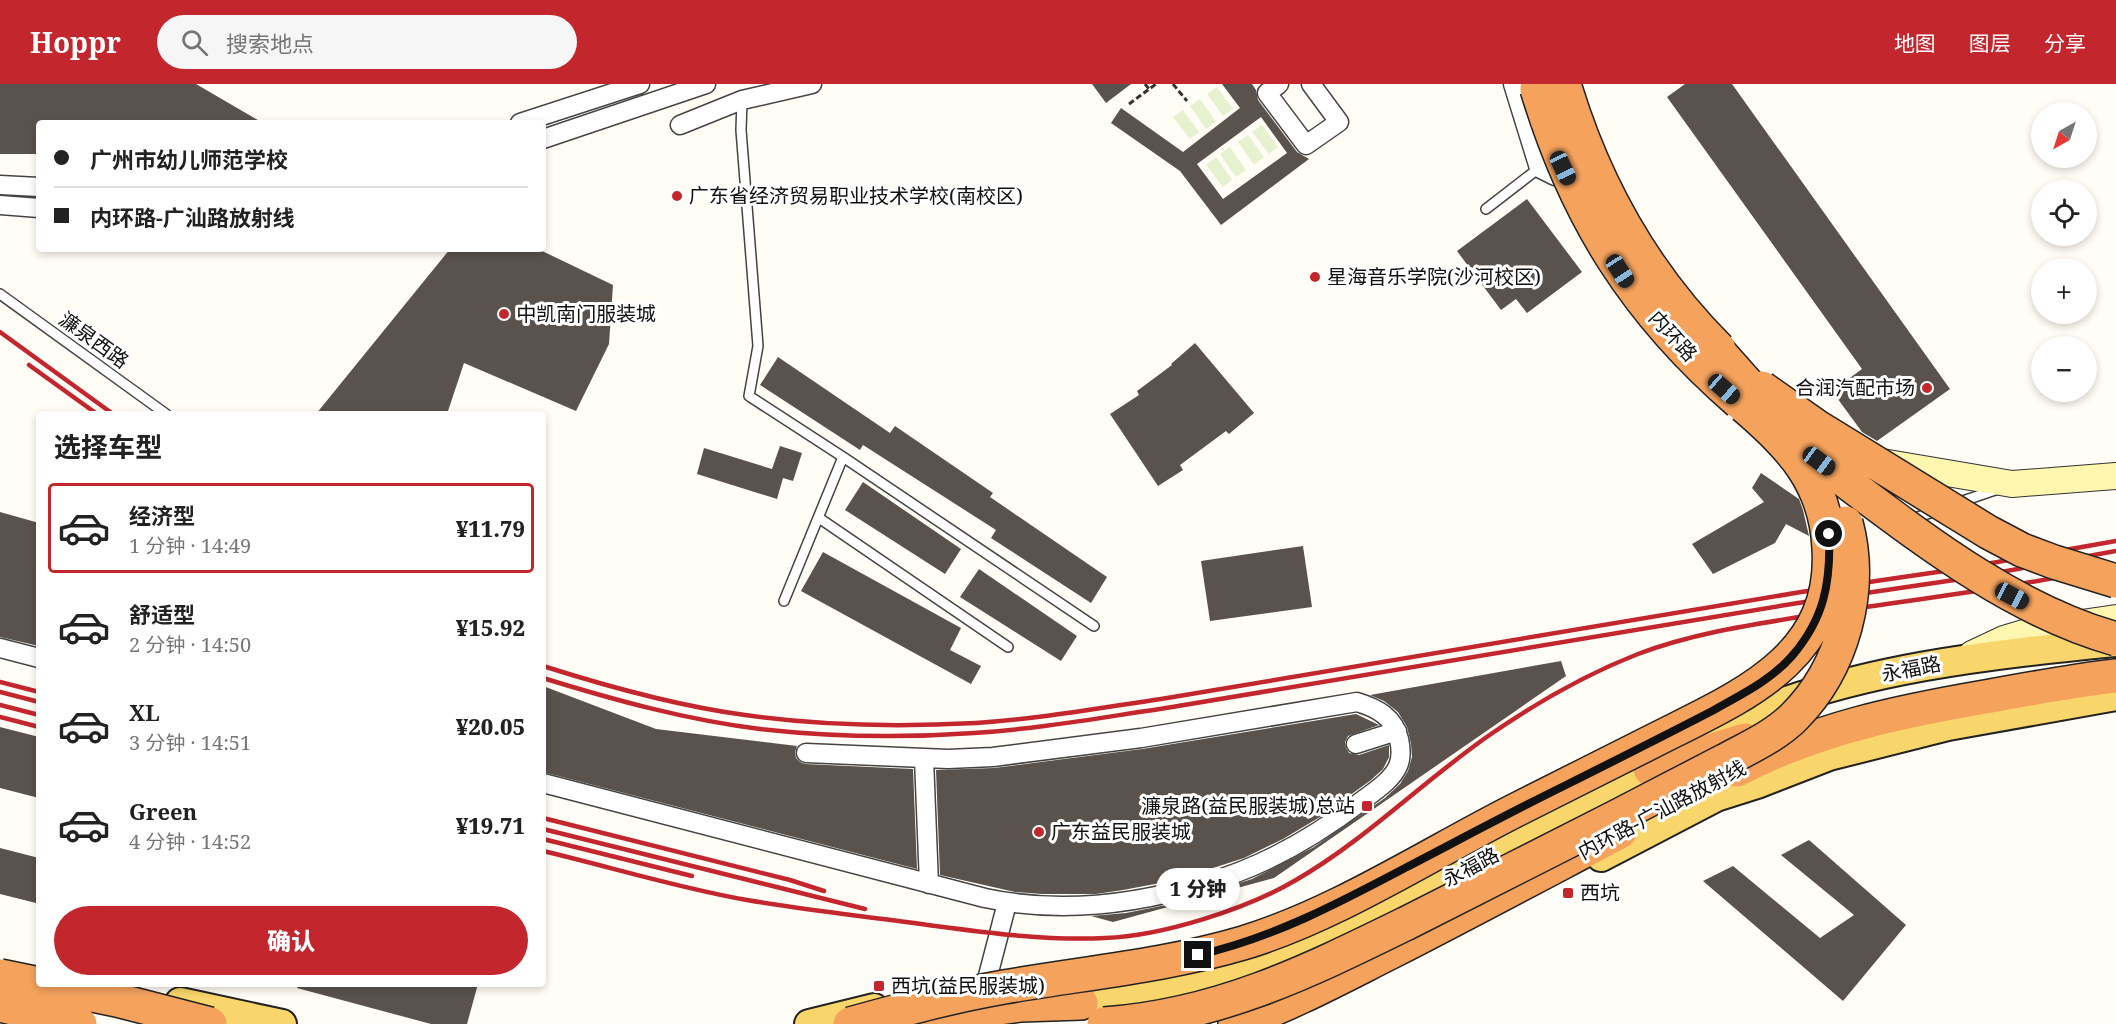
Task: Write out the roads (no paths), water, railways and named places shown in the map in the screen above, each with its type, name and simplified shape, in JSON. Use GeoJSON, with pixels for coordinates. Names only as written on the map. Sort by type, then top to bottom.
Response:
{"type":"FeatureCollection","features":[{"type":"Feature","properties":{"kind":"highway","name":"内环路"},"geometry":{"type":"LineString","coordinates":[[1536,84],[1563,168],[1592,225],[1629,285],[1701,367],[1744,406],[1932,543],[2012,596],[2062,621],[2116,640]]}},
{"type":"Feature","properties":{"kind":"highway","name":"内环路"},"geometry":{"type":"LineString","coordinates":[[1563,84],[1585,148],[1613,207],[1649,266],[1704,335],[1731,362],[1783,404],[1953,511],[2022,549],[2054,562],[2116,581]]}},
{"type":"Feature","properties":{"kind":"highway"},"geometry":{"type":"LineString","coordinates":[[887,1024],[1021,1005],[1093,1013],[1188,1013],[1222,1004],[1306,971],[1460,897],[1719,764],[1775,732],[1793,718],[1808,701],[1832,662],[1848,619],[1851,598],[1850,536],[1836,495],[1824,474],[1800,443],[1704,335]]}},
{"type":"Feature","properties":{"kind":"highway"},"geometry":{"type":"LineString","coordinates":[[850,1024],[949,998],[1002,987],[1148,966],[1181,959],[1216,951],[1275,932],[1354,895],[1696,719],[1773,675],[1796,651],[1817,619],[1829,577],[1829,534],[1817,491],[1806,470],[1772,430],[1744,406]]}},
{"type":"Feature","properties":{"kind":"highway"},"geometry":{"type":"LineString","coordinates":[[1650,769],[1811,720],[2000,679],[2116,659]]}},
{"type":"Feature","properties":{"kind":"highway","name":"内环路-广汕路放射线"},"geometry":{"type":"LineString","coordinates":[[1235,1024],[1260,1015],[1343,976],[1784,747],[1893,714],[2116,676]]}},
{"type":"Feature","properties":{"kind":"highway"},"geometry":{"type":"LineString","coordinates":[[0,978],[36,985]]}},
{"type":"Feature","properties":{"kind":"highway"},"geometry":{"type":"LineString","coordinates":[[0,978],[151,1024]]}},
{"type":"Feature","properties":{"kind":"highway"},"geometry":{"type":"LineString","coordinates":[[48,987],[221,1019]]}},
{"type":"Feature","properties":{"kind":"highway"},"geometry":{"type":"LineString","coordinates":[[0,1005],[80,1024]]}},
{"type":"Feature","properties":{"kind":"highway"},"geometry":{"type":"LineString","coordinates":[[0,1015],[36,1024]]}},
{"type":"Feature","properties":{"kind":"main road","name":"永福路"},"geometry":{"type":"LineString","coordinates":[[810,1024],[941,993],[984,992],[1093,1013],[1110,1001],[1212,983],[1291,956],[1436,886],[1740,719],[1768,707],[1877,675],[1958,660],[2116,640]]}},
{"type":"Feature","properties":{"kind":"main road"},"geometry":{"type":"LineString","coordinates":[[1270,1024],[1487,917],[1716,797],[1829,756],[1913,734],[2116,696]]}},
{"type":"Feature","properties":{"kind":"main road"},"geometry":{"type":"LineString","coordinates":[[0,960],[36,968]]}},
{"type":"Feature","properties":{"kind":"main road"},"geometry":{"type":"LineString","coordinates":[[20,1024],[21,1010],[25,1000],[36,987]]}},
{"type":"Feature","properties":{"kind":"main road"},"geometry":{"type":"LineString","coordinates":[[112,987],[221,1019],[282,1024]]}},
{"type":"Feature","properties":{"kind":"street"},"geometry":{"type":"LineString","coordinates":[[529,120],[640,84]]}},
{"type":"Feature","properties":{"kind":"street"},"geometry":{"type":"LineString","coordinates":[[546,138],[706,84]]}},
{"type":"Feature","properties":{"kind":"street"},"geometry":{"type":"LineString","coordinates":[[680,125],[742,100],[810,84]]}},
{"type":"Feature","properties":{"kind":"street"},"geometry":{"type":"LineString","coordinates":[[1279,84],[1267,93],[1306,145],[1339,122],[1311,84]]}},
{"type":"Feature","properties":{"kind":"street"},"geometry":{"type":"LineString","coordinates":[[1513,84],[1547,172],[1598,253],[1660,334],[1729,400],[1833,454],[2012,484],[2116,476]]}},
{"type":"Feature","properties":{"kind":"street"},"geometry":{"type":"LineString","coordinates":[[1524,84],[1547,172]]}},
{"type":"Feature","properties":{"kind":"street"},"geometry":{"type":"LineString","coordinates":[[616,92],[624,112]]}},
{"type":"Feature","properties":{"kind":"street"},"geometry":{"type":"LineString","coordinates":[[0,185],[36,187]]}},
{"type":"Feature","properties":{"kind":"street"},"geometry":{"type":"LineString","coordinates":[[0,205],[36,208]]}},
{"type":"Feature","properties":{"kind":"street"},"geometry":{"type":"LineString","coordinates":[[1958,660],[2004,639],[2034,630],[2116,618]]}},
{"type":"Feature","properties":{"kind":"street"},"geometry":{"type":"LineString","coordinates":[[0,648],[36,657]]}},
{"type":"Feature","properties":{"kind":"street"},"geometry":{"type":"LineString","coordinates":[[546,784],[1007,903],[1074,907],[1124,903],[1206,884],[1256,865],[1345,813],[1388,780],[1398,768],[1401,757],[1397,731],[1386,716],[1373,707],[1357,702],[1130,740],[993,757],[924,759],[806,753]]}},
{"type":"Feature","properties":{"kind":"street"},"geometry":{"type":"LineString","coordinates":[[1356,744],[1397,731]]}},
{"type":"Feature","properties":{"kind":"street"},"geometry":{"type":"LineString","coordinates":[[924,759],[929,884]]}},
{"type":"Feature","properties":{"kind":"street"},"geometry":{"type":"LineString","coordinates":[[984,992],[1007,903]]}},
{"type":"Feature","properties":{"kind":"lane"},"geometry":{"type":"LineString","coordinates":[[742,100],[741,130],[758,346],[749,396],[1094,626]]}},
{"type":"Feature","properties":{"kind":"lane"},"geometry":{"type":"LineString","coordinates":[[1486,209],[1547,172]]}},
{"type":"Feature","properties":{"kind":"lane","name":"濂泉西路"},"geometry":{"type":"LineString","coordinates":[[0,294],[162,411]]}},
{"type":"Feature","properties":{"kind":"lane"},"geometry":{"type":"LineString","coordinates":[[784,601],[843,457]]}},
{"type":"Feature","properties":{"kind":"lane"},"geometry":{"type":"LineString","coordinates":[[1892,527],[2012,484]]}},
{"type":"Feature","properties":{"kind":"lane"},"geometry":{"type":"LineString","coordinates":[[819,518],[1008,646]]}},
{"type":"Feature","properties":{"kind":"railway"},"geometry":{"type":"LineString","coordinates":[[0,332],[109,411]]}},
{"type":"Feature","properties":{"kind":"railway"},"geometry":{"type":"LineString","coordinates":[[29,365],[93,411]]}},
{"type":"Feature","properties":{"kind":"railway"},"geometry":{"type":"LineString","coordinates":[[546,667],[669,701],[774,719],[890,725],[999,721],[1161,699],[1801,592],[1958,569],[2116,541]]}},
{"type":"Feature","properties":{"kind":"railway"},"geometry":{"type":"LineString","coordinates":[[546,679],[651,708],[760,729],[867,736],[948,735],[998,731],[1160,709],[1798,603],[1968,578],[2116,551]]}},
{"type":"Feature","properties":{"kind":"railway"},"geometry":{"type":"LineString","coordinates":[[546,852],[696,890],[812,910],[1036,937],[1082,939],[1152,932],[1229,911],[1296,880],[1347,846],[1442,770],[1508,722],[1581,680],[1638,654],[1704,634],[1750,625],[2005,586],[2116,566]]}},
{"type":"Feature","properties":{"kind":"railway"},"geometry":{"type":"LineString","coordinates":[[0,682],[36,691]]}},
{"type":"Feature","properties":{"kind":"railway"},"geometry":{"type":"LineString","coordinates":[[0,692],[36,701]]}},
{"type":"Feature","properties":{"kind":"railway"},"geometry":{"type":"LineString","coordinates":[[0,705],[36,714]]}},
{"type":"Feature","properties":{"kind":"railway"},"geometry":{"type":"LineString","coordinates":[[0,717],[36,726]]}},
{"type":"Feature","properties":{"kind":"railway"},"geometry":{"type":"LineString","coordinates":[[546,819],[790,880],[824,891]]}},
{"type":"Feature","properties":{"kind":"railway"},"geometry":{"type":"LineString","coordinates":[[546,830],[865,909]]}},
{"type":"Feature","properties":{"kind":"railway"},"geometry":{"type":"LineString","coordinates":[[546,840],[692,876]]}},
{"type":"Feature","properties":{"kind":"place","name":"广东省经济贸易职业技术学校(南校区)"},"geometry":{"type":"Point","coordinates":[677,196]}},
{"type":"Feature","properties":{"kind":"place","name":"星海音乐学院(沙河校区)"},"geometry":{"type":"Point","coordinates":[1315,277]}},
{"type":"Feature","properties":{"kind":"place","name":"中凯南门服装城"},"geometry":{"type":"Point","coordinates":[504,314]}},
{"type":"Feature","properties":{"kind":"place","name":"合润汽配市场"},"geometry":{"type":"Point","coordinates":[1927,388]}},
{"type":"Feature","properties":{"kind":"place","name":"濂泉路(益民服装城)总站"},"geometry":{"type":"Point","coordinates":[1367,806]}},
{"type":"Feature","properties":{"kind":"place","name":"广东益民服装城"},"geometry":{"type":"Point","coordinates":[1039,832]}},
{"type":"Feature","properties":{"kind":"place","name":"西坑"},"geometry":{"type":"Point","coordinates":[1568,893]}},
{"type":"Feature","properties":{"kind":"place","name":"西坑(益民服装城)"},"geometry":{"type":"Point","coordinates":[879,986]}}]}
